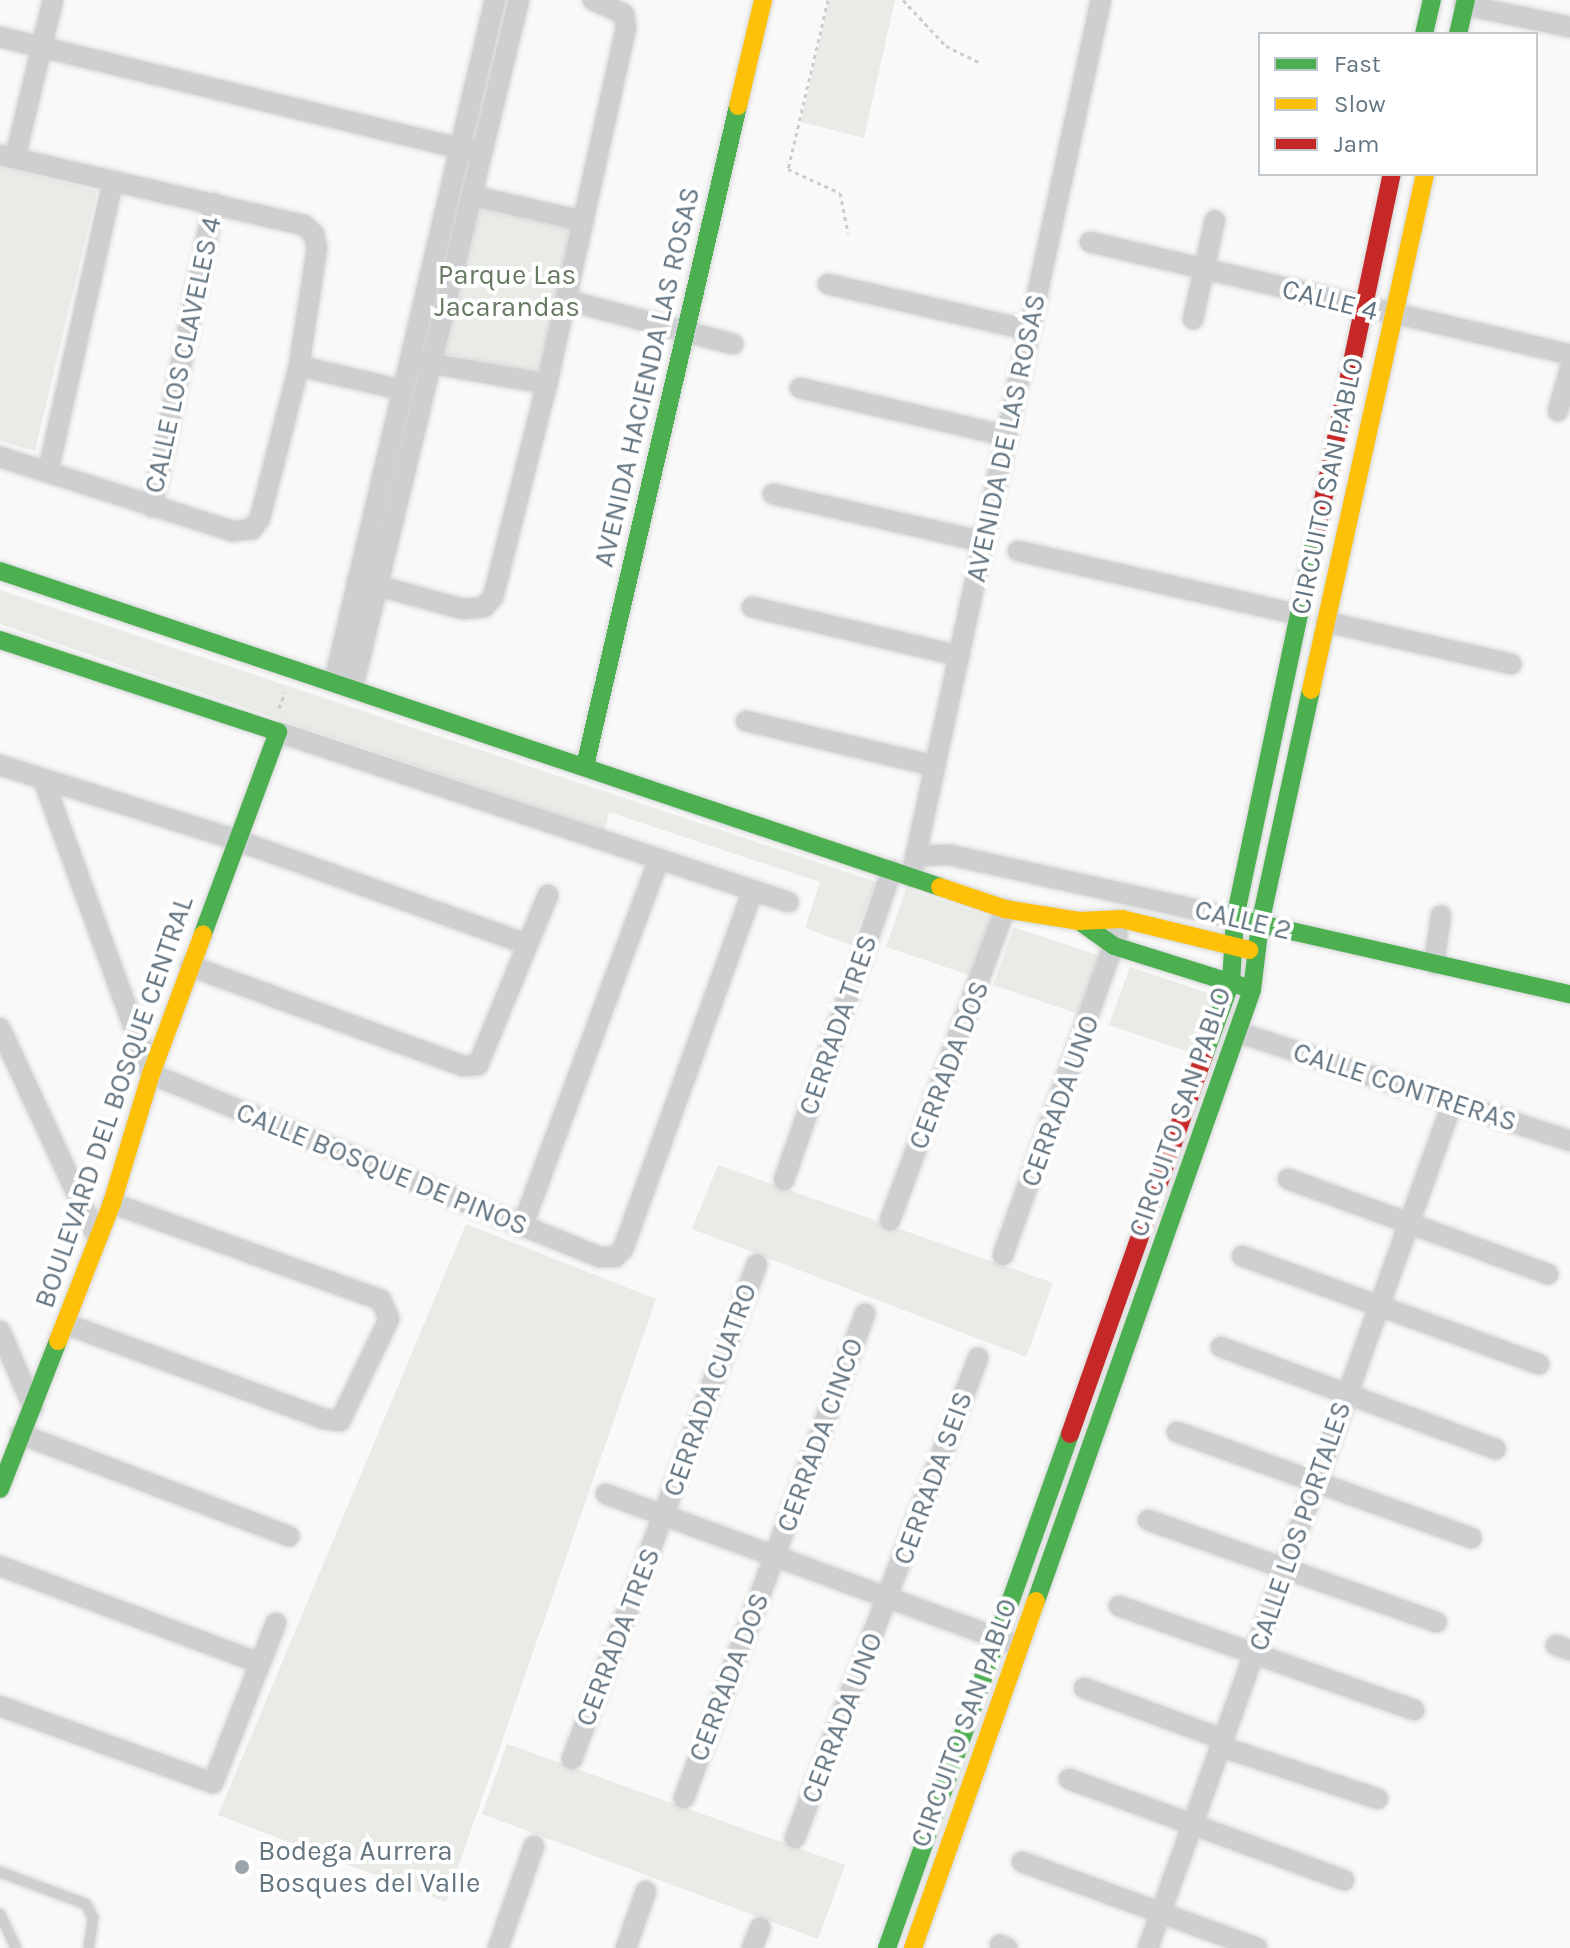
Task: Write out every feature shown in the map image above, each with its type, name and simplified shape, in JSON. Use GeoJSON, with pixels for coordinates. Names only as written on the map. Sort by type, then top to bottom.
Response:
{"type":"FeatureCollection","features":[{"type":"Feature","properties":{"kind":"street"},"geometry":{"type":"LineString","coordinates":[[0,457],[232,531],[252,529],[260,518],[299,366],[317,248],[314,234],[304,225],[7,157],[53,0]]}},
{"type":"Feature","properties":{"kind":"street"},"geometry":{"type":"LineString","coordinates":[[343,684],[419,362],[495,0]]}},
{"type":"Feature","properties":{"kind":"street"},"geometry":{"type":"LineString","coordinates":[[367,582],[402,390],[419,362],[473,196],[519,0]]}},
{"type":"Feature","properties":{"kind":"street"},"geometry":{"type":"LineString","coordinates":[[367,582],[463,609],[484,607],[493,597],[547,384],[626,28],[624,14],[593,0]]}},
{"type":"Feature","properties":{"kind":"street","name":"AVENIDA HACIENDA LAS ROSAS"},"geometry":{"type":"LineString","coordinates":[[585,766],[763,0]]}},
{"type":"Feature","properties":{"kind":"street","name":"AVENIDA DE LAS ROSAS"},"geometry":{"type":"LineString","coordinates":[[901,873],[915,856],[1101,0]]}},
{"type":"Feature","properties":{"kind":"street"},"geometry":{"type":"LineString","coordinates":[[1424,32],[1432,0]]}},
{"type":"Feature","properties":{"kind":"street"},"geometry":{"type":"LineString","coordinates":[[1458,32],[1465,3],[1570,27]]}},
{"type":"Feature","properties":{"kind":"street"},"geometry":{"type":"LineString","coordinates":[[0,37],[484,154]]}},
{"type":"Feature","properties":{"kind":"street","name":"CIRCUITO SAN PABLO"},"geometry":{"type":"LineString","coordinates":[[887,1948],[1231,982],[1235,918],[1296,614],[1392,176]]}},
{"type":"Feature","properties":{"kind":"street","name":"CIRCUITO SAN PABLO"},"geometry":{"type":"LineString","coordinates":[[913,1948],[1240,1033],[1252,990],[1260,924],[1425,176]]}},
{"type":"Feature","properties":{"kind":"street"},"geometry":{"type":"LineString","coordinates":[[48,472],[113,181]]}},
{"type":"Feature","properties":{"kind":"street"},"geometry":{"type":"LineString","coordinates":[[473,196],[583,221]]}},
{"type":"Feature","properties":{"kind":"street","name":"CALLE LOS CLAVELES 4"},"geometry":{"type":"LineString","coordinates":[[152,507],[214,203]]}},
{"type":"Feature","properties":{"kind":"street"},"geometry":{"type":"LineString","coordinates":[[1193,319],[1215,220]]}},
{"type":"Feature","properties":{"kind":"street","name":"CALLE 4"},"geometry":{"type":"LineString","coordinates":[[1090,242],[1362,309],[1570,355]]}},
{"type":"Feature","properties":{"kind":"street"},"geometry":{"type":"LineString","coordinates":[[828,284],[1029,330]]}},
{"type":"Feature","properties":{"kind":"street"},"geometry":{"type":"LineString","coordinates":[[566,300],[733,344]]}},
{"type":"Feature","properties":{"kind":"street"},"geometry":{"type":"LineString","coordinates":[[419,362],[547,384]]}},
{"type":"Feature","properties":{"kind":"street"},"geometry":{"type":"LineString","coordinates":[[299,366],[402,390]]}},
{"type":"Feature","properties":{"kind":"street"},"geometry":{"type":"LineString","coordinates":[[1558,411],[1570,369]]}},
{"type":"Feature","properties":{"kind":"street"},"geometry":{"type":"LineString","coordinates":[[800,388],[1007,436]]}},
{"type":"Feature","properties":{"kind":"street"},"geometry":{"type":"LineString","coordinates":[[773,494],[984,542]]}},
{"type":"Feature","properties":{"kind":"street"},"geometry":{"type":"LineString","coordinates":[[1018,551],[1296,614]]}},
{"type":"Feature","properties":{"kind":"street"},"geometry":{"type":"LineString","coordinates":[[0,571],[1005,909],[1079,921],[1122,919],[1257,952]]}},
{"type":"Feature","properties":{"kind":"street"},"geometry":{"type":"LineString","coordinates":[[752,607],[959,656]]}},
{"type":"Feature","properties":{"kind":"street"},"geometry":{"type":"LineString","coordinates":[[1326,622],[1511,664]]}},
{"type":"Feature","properties":{"kind":"street"},"geometry":{"type":"LineString","coordinates":[[0,640],[788,902]]}},
{"type":"Feature","properties":{"kind":"street"},"geometry":{"type":"LineString","coordinates":[[746,721],[935,766]]}},
{"type":"Feature","properties":{"kind":"street","name":"BOULEVARD DEL BOSQUE CENTRAL"},"geometry":{"type":"LineString","coordinates":[[0,1489],[112,1203],[151,1074],[274,731]]}},
{"type":"Feature","properties":{"kind":"street"},"geometry":{"type":"LineString","coordinates":[[0,765],[236,840],[527,944]]}},
{"type":"Feature","properties":{"kind":"street"},"geometry":{"type":"LineString","coordinates":[[43,779],[151,1074]]}},
{"type":"Feature","properties":{"kind":"street","name":"CALLE 2"},"geometry":{"type":"LineString","coordinates":[[915,856],[950,855],[1570,994]]}},
{"type":"Feature","properties":{"kind":"street"},"geometry":{"type":"LineString","coordinates":[[522,1227],[659,859]]}},
{"type":"Feature","properties":{"kind":"street","name":"CERRADA TRES"},"geometry":{"type":"LineString","coordinates":[[784,1180],[901,873]]}},
{"type":"Feature","properties":{"kind":"street","name":"CALLE BOSQUE DE PINOS"},"geometry":{"type":"LineString","coordinates":[[151,1074],[522,1227],[600,1257],[615,1257],[629,1234],[753,890]]}},
{"type":"Feature","properties":{"kind":"street"},"geometry":{"type":"LineString","coordinates":[[190,966],[463,1066],[478,1065],[486,1055],[548,895]]}},
{"type":"Feature","properties":{"kind":"street","name":"CERRADA DOS"},"geometry":{"type":"LineString","coordinates":[[890,1220],[1005,909]]}},
{"type":"Feature","properties":{"kind":"street"},"geometry":{"type":"LineString","coordinates":[[1434,964],[1441,915]]}},
{"type":"Feature","properties":{"kind":"street","name":"CERRADA UNO"},"geometry":{"type":"LineString","coordinates":[[1003,1255],[1122,919]]}},
{"type":"Feature","properties":{"kind":"street"},"geometry":{"type":"LineString","coordinates":[[1079,921],[1114,946],[1252,990]]}},
{"type":"Feature","properties":{"kind":"street"},"geometry":{"type":"LineString","coordinates":[[0,1028],[97,1237]]}},
{"type":"Feature","properties":{"kind":"street","name":"CALLE CONTRERAS"},"geometry":{"type":"LineString","coordinates":[[1240,1033],[1570,1141]]}},
{"type":"Feature","properties":{"kind":"street","name":"CALLE LOS PORTALES"},"geometry":{"type":"LineString","coordinates":[[1148,1948],[1256,1656],[1345,1396],[1452,1104]]}},
{"type":"Feature","properties":{"kind":"street"},"geometry":{"type":"LineString","coordinates":[[1288,1179],[1548,1274]]}},
{"type":"Feature","properties":{"kind":"street"},"geometry":{"type":"LineString","coordinates":[[66,1324],[324,1419],[340,1421],[389,1319],[381,1300],[112,1203]]}},
{"type":"Feature","properties":{"kind":"street"},"geometry":{"type":"LineString","coordinates":[[1242,1256],[1376,1309],[1539,1364]]}},
{"type":"Feature","properties":{"kind":"street","name":"CERRADA CUATRO"},"geometry":{"type":"LineString","coordinates":[[664,1515],[757,1264]]}},
{"type":"Feature","properties":{"kind":"street","name":"CERRADA CINCO"},"geometry":{"type":"LineString","coordinates":[[775,1556],[865,1314]]}},
{"type":"Feature","properties":{"kind":"street"},"geometry":{"type":"LineString","coordinates":[[0,1331],[33,1407]]}},
{"type":"Feature","properties":{"kind":"street"},"geometry":{"type":"LineString","coordinates":[[1221,1347],[1345,1396],[1496,1449]]}},
{"type":"Feature","properties":{"kind":"street","name":"CERRADA SEIS"},"geometry":{"type":"LineString","coordinates":[[888,1598],[978,1358]]}},
{"type":"Feature","properties":{"kind":"street"},"geometry":{"type":"LineString","coordinates":[[1177,1432],[1471,1538]]}},
{"type":"Feature","properties":{"kind":"street"},"geometry":{"type":"LineString","coordinates":[[20,1434],[289,1536]]}},
{"type":"Feature","properties":{"kind":"street"},"geometry":{"type":"LineString","coordinates":[[606,1494],[1021,1647]]}},
{"type":"Feature","properties":{"kind":"street","name":"CERRADA TRES"},"geometry":{"type":"LineString","coordinates":[[572,1759],[664,1515]]}},
{"type":"Feature","properties":{"kind":"street"},"geometry":{"type":"LineString","coordinates":[[1148,1520],[1436,1622]]}},
{"type":"Feature","properties":{"kind":"street","name":"CERRADA DOS"},"geometry":{"type":"LineString","coordinates":[[684,1798],[775,1556]]}},
{"type":"Feature","properties":{"kind":"street"},"geometry":{"type":"LineString","coordinates":[[0,1566],[260,1663]]}},
{"type":"Feature","properties":{"kind":"street","name":"CERRADA UNO"},"geometry":{"type":"LineString","coordinates":[[795,1838],[888,1598]]}},
{"type":"Feature","properties":{"kind":"street"},"geometry":{"type":"LineString","coordinates":[[1119,1606],[1414,1710]]}},
{"type":"Feature","properties":{"kind":"street"},"geometry":{"type":"LineString","coordinates":[[0,1706],[213,1783],[276,1623]]}},
{"type":"Feature","properties":{"kind":"street"},"geometry":{"type":"LineString","coordinates":[[1084,1688],[1378,1799]]}},
{"type":"Feature","properties":{"kind":"street"},"geometry":{"type":"LineString","coordinates":[[950,1773],[972,1783]]}},
{"type":"Feature","properties":{"kind":"street"},"geometry":{"type":"LineString","coordinates":[[1069,1779],[1344,1880]]}},
{"type":"Feature","properties":{"kind":"street"},"geometry":{"type":"LineString","coordinates":[[498,1948],[534,1846]]}},
{"type":"Feature","properties":{"kind":"street"},"geometry":{"type":"LineString","coordinates":[[1022,1862],[1257,1948]]}},
{"type":"Feature","properties":{"kind":"street"},"geometry":{"type":"LineString","coordinates":[[626,1948],[646,1891]]}},
{"type":"Feature","properties":{"kind":"street"},"geometry":{"type":"LineString","coordinates":[[752,1948],[760,1928]]}},
{"type":"Feature","properties":{"kind":"lane"},"geometry":{"type":"LineString","coordinates":[[0,1872],[86,1904],[93,1918],[89,1948]]}},
{"type":"Feature","properties":{"kind":"lane"},"geometry":{"type":"LineString","coordinates":[[0,1914],[16,1948]]}},
{"type":"Feature","properties":{"kind":"path"},"geometry":{"type":"LineString","coordinates":[[828,0],[788,169],[840,193],[848,233]]}},
{"type":"Feature","properties":{"kind":"path"},"geometry":{"type":"LineString","coordinates":[[903,0],[946,46],[981,63]]}},
{"type":"Feature","properties":{"kind":"path"},"geometry":{"type":"LineString","coordinates":[[274,731],[294,668]]}},
{"type":"Feature","properties":{"kind":"green space"},"geometry":{"type":"Polygon","coordinates":[[[829,0],[895,0],[864,138],[801,122],[829,0]]]}},
{"type":"Feature","properties":{"kind":"green space"},"geometry":{"type":"Polygon","coordinates":[[[0,167],[97,191],[35,451],[0,441],[0,167]]]}},
{"type":"Feature","properties":{"kind":"green space","name":"Parque Las Jacarandas"},"geometry":{"type":"Polygon","coordinates":[[[473,208],[573,229],[541,374],[442,353],[473,208]]]}},
{"type":"Feature","properties":{"kind":"green space"},"geometry":{"type":"Polygon","coordinates":[[[0,590],[876,882],[851,945],[805,928],[820,882],[609,812],[605,830],[0,624],[0,590]]]}},
{"type":"Feature","properties":{"kind":"green space"},"geometry":{"type":"Polygon","coordinates":[[[906,889],[991,917],[972,976],[886,947],[906,889]]]}},
{"type":"Feature","properties":{"kind":"green space"},"geometry":{"type":"Polygon","coordinates":[[[1014,927],[1098,955],[1079,1014],[993,985],[1014,927]]]}},
{"type":"Feature","properties":{"kind":"green space"},"geometry":{"type":"Polygon","coordinates":[[[1130,967],[1214,995],[1195,1054],[1109,1025],[1130,967]]]}},
{"type":"Feature","properties":{"kind":"green space"},"geometry":{"type":"Polygon","coordinates":[[[718,1165],[1053,1283],[1026,1357],[692,1229],[718,1165]]]}},
{"type":"Feature","properties":{"kind":"green space"},"geometry":{"type":"Polygon","coordinates":[[[466,1224],[656,1299],[446,1902],[218,1815],[466,1224]]]}},
{"type":"Feature","properties":{"kind":"green space"},"geometry":{"type":"Polygon","coordinates":[[[507,1744],[845,1865],[818,1939],[482,1814],[507,1744]]]}},
{"type":"Feature","properties":{"kind":"traffic: fast"},"geometry":{"type":"LineString","coordinates":[[1424,32],[1432,0]]}},
{"type":"Feature","properties":{"kind":"traffic: fast"},"geometry":{"type":"LineString","coordinates":[[1458,32],[1466,0]]}},
{"type":"Feature","properties":{"kind":"traffic: fast"},"geometry":{"type":"LineString","coordinates":[[585,766],[738,106]]}},
{"type":"Feature","properties":{"kind":"traffic: fast"},"geometry":{"type":"LineString","coordinates":[[1204,1056],[1231,982],[1235,918],[1315,538]]}},
{"type":"Feature","properties":{"kind":"traffic: fast"},"geometry":{"type":"LineString","coordinates":[[0,571],[940,887]]}},
{"type":"Feature","properties":{"kind":"traffic: fast"},"geometry":{"type":"LineString","coordinates":[[0,640],[278,732],[203,934]]}},
{"type":"Feature","properties":{"kind":"traffic: fast"},"geometry":{"type":"LineString","coordinates":[[1036,1601],[1252,990],[1260,924],[1311,690]]}},
{"type":"Feature","properties":{"kind":"traffic: fast"},"geometry":{"type":"LineString","coordinates":[[1243,920],[1570,994]]}},
{"type":"Feature","properties":{"kind":"traffic: fast"},"geometry":{"type":"LineString","coordinates":[[1079,921],[1114,946],[1248,988]]}},
{"type":"Feature","properties":{"kind":"traffic: fast"},"geometry":{"type":"LineString","coordinates":[[0,1489],[58,1341]]}},
{"type":"Feature","properties":{"kind":"traffic: fast"},"geometry":{"type":"LineString","coordinates":[[887,1948],[1070,1434]]}},
{"type":"Feature","properties":{"kind":"traffic: slow"},"geometry":{"type":"LineString","coordinates":[[738,106],[763,0]]}},
{"type":"Feature","properties":{"kind":"traffic: slow"},"geometry":{"type":"LineString","coordinates":[[1311,690],[1425,176]]}},
{"type":"Feature","properties":{"kind":"traffic: slow"},"geometry":{"type":"LineString","coordinates":[[940,887],[1005,909],[1079,921],[1122,919],[1249,950]]}},
{"type":"Feature","properties":{"kind":"traffic: slow"},"geometry":{"type":"LineString","coordinates":[[58,1341],[112,1203],[151,1074],[203,934]]}},
{"type":"Feature","properties":{"kind":"traffic: slow"},"geometry":{"type":"LineString","coordinates":[[913,1948],[1036,1601]]}},
{"type":"Feature","properties":{"kind":"traffic: jam"},"geometry":{"type":"LineString","coordinates":[[1315,538],[1392,176]]}},
{"type":"Feature","properties":{"kind":"traffic: jam"},"geometry":{"type":"LineString","coordinates":[[1070,1434],[1204,1056]]}},
{"type":"Feature","properties":{"kind":"place","name":"Bodega Aurrera Bosques del Valle"},"geometry":{"type":"Point","coordinates":[242,1867]}}]}
